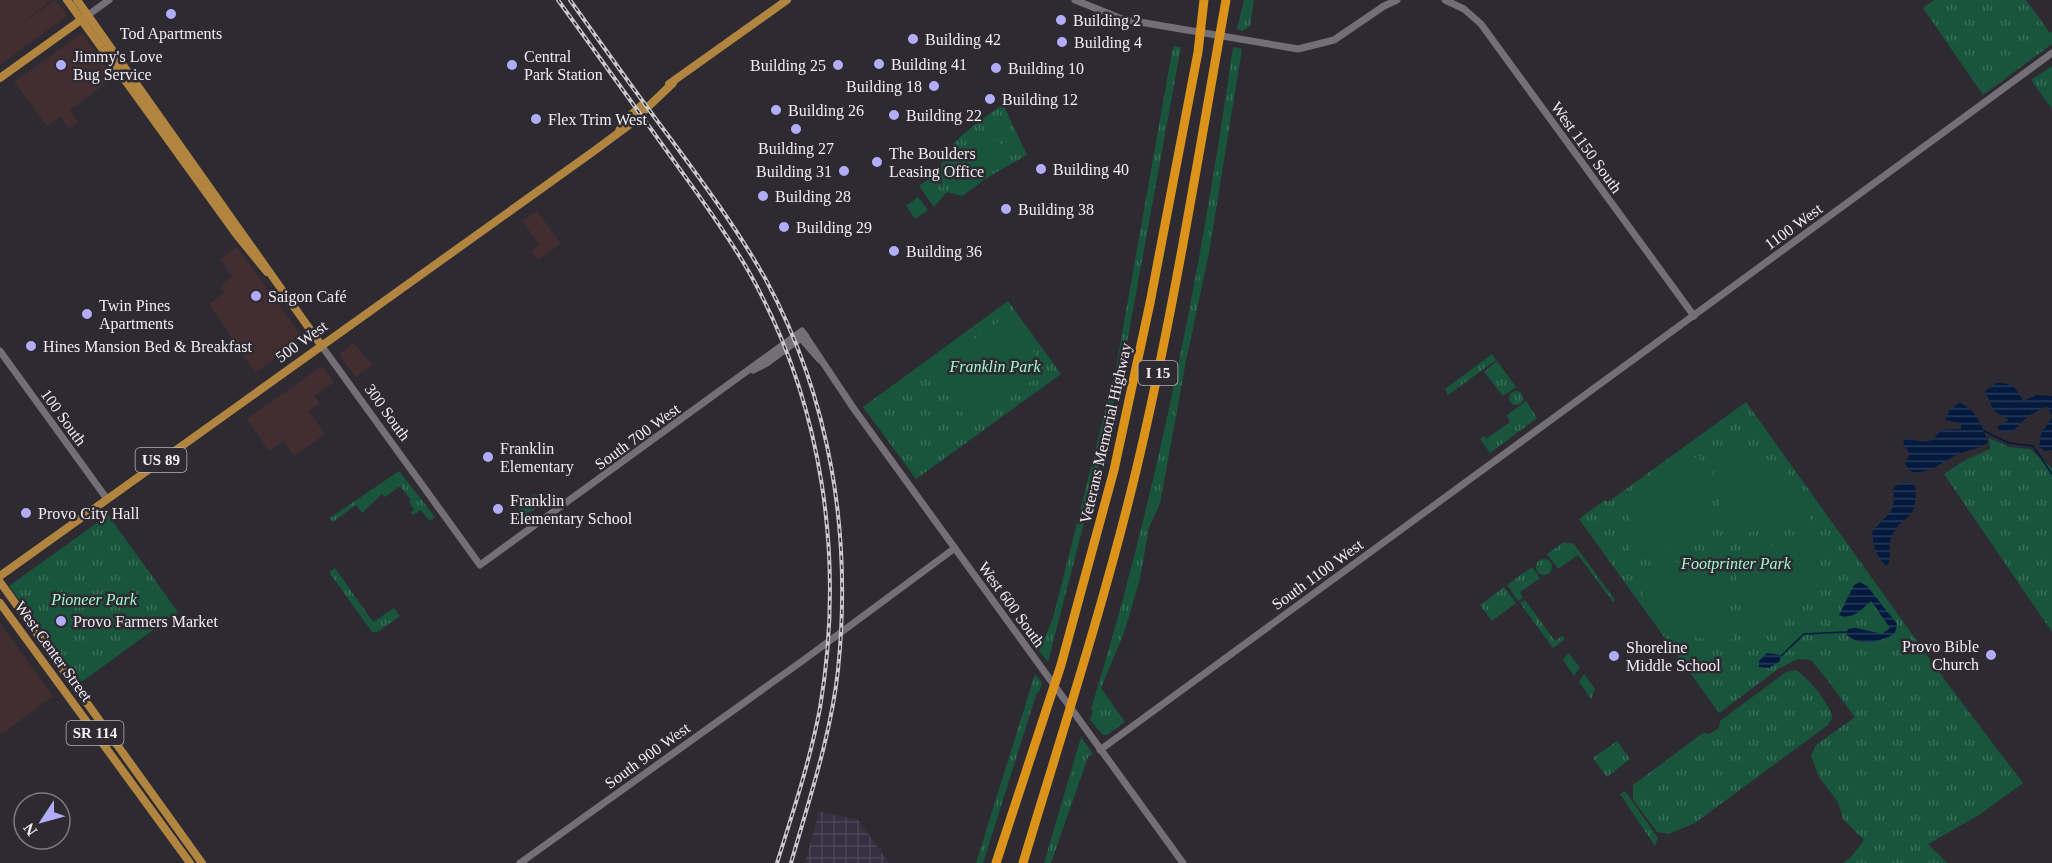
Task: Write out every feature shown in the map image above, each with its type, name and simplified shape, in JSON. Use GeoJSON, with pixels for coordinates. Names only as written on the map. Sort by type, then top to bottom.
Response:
{"type":"FeatureCollection","features":[{"type":"Feature","properties":{"kind":"highway","name":"Veterans Memorial Highway"},"geometry":{"type":"LineString","coordinates":[[996,863],[1061,665],[1120,442],[1198,52],[1204,0]]}},
{"type":"Feature","properties":{"kind":"highway","name":"I 15"},"geometry":{"type":"LineString","coordinates":[[1023,863],[1116,549],[1155,388],[1226,0]]}},
{"type":"Feature","properties":{"kind":"highway"},"geometry":{"type":"LineString","coordinates":[[990,863],[1001,847]]}},
{"type":"Feature","properties":{"kind":"main road","name":"300 South"},"geometry":{"type":"LineString","coordinates":[[67,0],[84,17],[258,264],[272,276],[321,345]]}},
{"type":"Feature","properties":{"kind":"main road","name":"300 South"},"geometry":{"type":"LineString","coordinates":[[77,0],[84,17]]}},
{"type":"Feature","properties":{"kind":"main road","name":"500 West"},"geometry":{"type":"LineString","coordinates":[[0,576],[619,131],[627,118],[657,92],[787,0]]}},
{"type":"Feature","properties":{"kind":"main road"},"geometry":{"type":"LineString","coordinates":[[0,78],[84,17]]}},
{"type":"Feature","properties":{"kind":"main road","name":"West Center Street"},"geometry":{"type":"LineString","coordinates":[[0,582],[202,863]]}},
{"type":"Feature","properties":{"kind":"main road","name":"West Center Street"},"geometry":{"type":"LineString","coordinates":[[0,603],[190,863]]}},
{"type":"Feature","properties":{"kind":"street"},"geometry":{"type":"LineString","coordinates":[[84,17],[109,0]]}},
{"type":"Feature","properties":{"kind":"street"},"geometry":{"type":"LineString","coordinates":[[1075,0],[1122,19],[1293,48],[1316,47],[1335,40],[1379,9],[1398,0]]}},
{"type":"Feature","properties":{"kind":"street","name":"West 1150 South"},"geometry":{"type":"LineString","coordinates":[[1448,1],[1468,12],[1481,24],[1694,316]]}},
{"type":"Feature","properties":{"kind":"street","name":"1100 West"},"geometry":{"type":"LineString","coordinates":[[1550,421],[2052,53]]}},
{"type":"Feature","properties":{"kind":"street","name":"West 600 South"},"geometry":{"type":"LineString","coordinates":[[801,335],[1183,863]]}},
{"type":"Feature","properties":{"kind":"street","name":"South 700 West"},"geometry":{"type":"LineString","coordinates":[[480,565],[801,335]]}},
{"type":"Feature","properties":{"kind":"street","name":"300 South"},"geometry":{"type":"LineString","coordinates":[[321,345],[480,565]]}},
{"type":"Feature","properties":{"kind":"street","name":"100 South"},"geometry":{"type":"LineString","coordinates":[[0,351],[107,499]]}},
{"type":"Feature","properties":{"kind":"street","name":"South 1100 West"},"geometry":{"type":"LineString","coordinates":[[1100,750],[1550,421]]}},
{"type":"Feature","properties":{"kind":"street","name":"South 900 West"},"geometry":{"type":"LineString","coordinates":[[520,863],[790,668],[860,614],[955,548]]}},
{"type":"Feature","properties":{"kind":"shaded area"},"geometry":{"type":"Polygon","coordinates":[[[0,0],[52,0],[11,31],[55,0],[68,15],[0,65],[0,0]]]}},
{"type":"Feature","properties":{"kind":"shaded area"},"geometry":{"type":"Polygon","coordinates":[[[82,33],[114,77],[70,110],[78,122],[69,128],[60,117],[47,126],[14,82],[82,33]]]}},
{"type":"Feature","properties":{"kind":"shaded area"},"geometry":{"type":"Polygon","coordinates":[[[537,211],[561,244],[538,260],[531,251],[539,244],[522,221],[537,211]]]}},
{"type":"Feature","properties":{"kind":"shaded area"},"geometry":{"type":"Polygon","coordinates":[[[237,247],[303,338],[255,373],[209,304],[224,293],[220,286],[232,277],[220,259],[237,247]]]}},
{"type":"Feature","properties":{"kind":"shaded area"},"geometry":{"type":"Polygon","coordinates":[[[353,343],[373,365],[356,377],[339,354],[353,343]]]}},
{"type":"Feature","properties":{"kind":"shaded area"},"geometry":{"type":"Polygon","coordinates":[[[322,366],[334,382],[315,396],[320,403],[309,411],[325,434],[294,456],[283,441],[269,451],[247,419],[322,366]]]}},
{"type":"Feature","properties":{"kind":"shaded area"},"geometry":{"type":"Polygon","coordinates":[[[0,623],[53,696],[0,735],[0,623]]]}},
{"type":"Feature","properties":{"kind":"shaded area"},"geometry":{"type":"Polygon","coordinates":[[[819,811],[858,820],[889,863],[805,863],[819,811]]]}},
{"type":"Feature","properties":{"kind":"green space"},"geometry":{"type":"Polygon","coordinates":[[[1244,0],[1254,0],[1250,26],[1242,31],[1237,29],[1244,0]]]}},
{"type":"Feature","properties":{"kind":"green space"},"geometry":{"type":"Polygon","coordinates":[[[1934,0],[2026,0],[2050,33],[2052,32],[2052,44],[1983,95],[1923,8],[1934,0]]]}},
{"type":"Feature","properties":{"kind":"green space"},"geometry":{"type":"Polygon","coordinates":[[[1173,46],[1181,47],[1128,337],[1109,426],[1048,662],[1039,651],[1053,618],[1116,368],[1173,46]]]}},
{"type":"Feature","properties":{"kind":"green space"},"geometry":{"type":"Polygon","coordinates":[[[1233,47],[1242,49],[1209,253],[1186,361],[1160,504],[1149,527],[1140,579],[1125,630],[1101,688],[1125,722],[1107,735],[1103,735],[1090,720],[1093,710],[1091,709],[1137,546],[1175,380],[1207,212],[1233,47]]]}},
{"type":"Feature","properties":{"kind":"green space"},"geometry":{"type":"Polygon","coordinates":[[[2052,66],[2052,109],[2031,80],[2052,66]]]}},
{"type":"Feature","properties":{"kind":"green space"},"geometry":{"type":"Polygon","coordinates":[[[1003,104],[1027,155],[990,176],[962,196],[947,192],[934,207],[919,186],[934,175],[945,189],[940,176],[942,163],[948,151],[957,140],[1003,104]]]}},
{"type":"Feature","properties":{"kind":"green space"},"geometry":{"type":"Polygon","coordinates":[[[985,129],[1007,149],[980,180],[957,161],[985,129]]]}},
{"type":"Feature","properties":{"kind":"green space"},"geometry":{"type":"Polygon","coordinates":[[[918,197],[928,210],[915,219],[906,206],[918,197]]]}},
{"type":"Feature","properties":{"kind":"green space","name":"Franklin Park"},"geometry":{"type":"Polygon","coordinates":[[[1008,301],[1061,374],[916,479],[863,407],[1008,301]]]}},
{"type":"Feature","properties":{"kind":"green space"},"geometry":{"type":"Polygon","coordinates":[[[1007,315],[1047,370],[971,425],[932,370],[1007,315]]]}},
{"type":"Feature","properties":{"kind":"green space"},"geometry":{"type":"Polygon","coordinates":[[[1492,354],[1496,360],[1448,395],[1445,389],[1492,354]]]}},
{"type":"Feature","properties":{"kind":"green space"},"geometry":{"type":"Polygon","coordinates":[[[1497,361],[1516,387],[1503,396],[1484,372],[1497,361]]]}},
{"type":"Feature","properties":{"kind":"green space"},"geometry":{"type":"Polygon","coordinates":[[[1513,391],[1519,391],[1523,398],[1519,405],[1513,405],[1509,401],[1509,395],[1513,391]]]}},
{"type":"Feature","properties":{"kind":"green space"},"geometry":{"type":"Polygon","coordinates":[[[1526,401],[1537,418],[1490,453],[1480,439],[1484,436],[1486,439],[1510,422],[1507,415],[1526,401]]]}},
{"type":"Feature","properties":{"kind":"green space","name":"Footprinter Park"},"geometry":{"type":"Polygon","coordinates":[[[1746,402],[1947,683],[2023,783],[1979,815],[1928,844],[1947,863],[1843,863],[1851,857],[1864,840],[1843,819],[1838,802],[1819,777],[1811,755],[1816,745],[1855,717],[1828,681],[1811,660],[1798,659],[1778,669],[1719,713],[1579,519],[1605,500],[1608,502],[1746,402]]]}},
{"type":"Feature","properties":{"kind":"green space"},"geometry":{"type":"Polygon","coordinates":[[[1989,438],[2009,447],[2030,449],[2052,468],[2052,632],[1944,474],[1965,460],[1990,449],[1989,438]]]}},
{"type":"Feature","properties":{"kind":"green space"},"geometry":{"type":"Polygon","coordinates":[[[1734,449],[1763,458],[1785,471],[1801,491],[1811,520],[1726,537],[1710,452],[1734,449]]]}},
{"type":"Feature","properties":{"kind":"green space"},"geometry":{"type":"Polygon","coordinates":[[[1699,456],[1714,541],[1630,557],[1628,538],[1630,521],[1634,505],[1642,491],[1665,470],[1699,456]]]}},
{"type":"Feature","properties":{"kind":"green space"},"geometry":{"type":"Polygon","coordinates":[[[399,471],[435,517],[430,521],[421,510],[413,515],[411,512],[414,510],[409,502],[411,500],[400,486],[385,497],[382,494],[362,513],[356,505],[333,522],[330,518],[399,471]]]}},
{"type":"Feature","properties":{"kind":"green space"},"geometry":{"type":"Polygon","coordinates":[[[533,494],[540,495],[543,501],[534,510],[520,516],[518,505],[533,494]]]}},
{"type":"Feature","properties":{"kind":"green space","name":"Pioneer Park"},"geometry":{"type":"Polygon","coordinates":[[[108,515],[178,612],[80,683],[9,586],[108,515]]]}},
{"type":"Feature","properties":{"kind":"green space"},"geometry":{"type":"Polygon","coordinates":[[[1817,537],[1816,573],[1804,602],[1781,624],[1749,637],[1731,553],[1817,537]]]}},
{"type":"Feature","properties":{"kind":"green space"},"geometry":{"type":"Polygon","coordinates":[[[1564,542],[1574,544],[1615,600],[1613,602],[1578,555],[1558,569],[1547,554],[1564,542]]]}},
{"type":"Feature","properties":{"kind":"green space"},"geometry":{"type":"Polygon","coordinates":[[[1716,556],[1734,639],[1698,638],[1669,626],[1657,616],[1648,603],[1634,570],[1716,556]]]}},
{"type":"Feature","properties":{"kind":"green space"},"geometry":{"type":"Polygon","coordinates":[[[1544,559],[1550,561],[1552,567],[1550,573],[1544,575],[1538,573],[1536,567],[1538,561],[1544,559]]]}},
{"type":"Feature","properties":{"kind":"green space"},"geometry":{"type":"Polygon","coordinates":[[[1532,567],[1540,578],[1520,592],[1523,598],[1518,601],[1507,585],[1532,567]]]}},
{"type":"Feature","properties":{"kind":"green space"},"geometry":{"type":"Polygon","coordinates":[[[335,568],[373,622],[394,608],[400,616],[377,632],[372,632],[329,572],[335,568]]]}},
{"type":"Feature","properties":{"kind":"green space"},"geometry":{"type":"Polygon","coordinates":[[[1504,587],[1516,603],[1492,621],[1480,605],[1504,587]]]}},
{"type":"Feature","properties":{"kind":"green space"},"geometry":{"type":"Polygon","coordinates":[[[1525,600],[1555,641],[1562,636],[1565,639],[1553,648],[1520,603],[1525,600]]]}},
{"type":"Feature","properties":{"kind":"green space"},"geometry":{"type":"Polygon","coordinates":[[[1568,653],[1580,667],[1574,676],[1563,660],[1568,653]]]}},
{"type":"Feature","properties":{"kind":"green space"},"geometry":{"type":"Polygon","coordinates":[[[1795,670],[1810,683],[1827,705],[1832,716],[1828,725],[1695,823],[1669,834],[1657,832],[1633,800],[1633,785],[1703,733],[1709,734],[1719,728],[1720,721],[1786,672],[1795,670]]]}},
{"type":"Feature","properties":{"kind":"green space"},"geometry":{"type":"Polygon","coordinates":[[[1035,674],[1042,683],[1037,692],[983,863],[976,863],[1035,674]]]}},
{"type":"Feature","properties":{"kind":"green space"},"geometry":{"type":"Polygon","coordinates":[[[1584,674],[1595,689],[1591,699],[1579,682],[1584,674]]]}},
{"type":"Feature","properties":{"kind":"green space"},"geometry":{"type":"Polygon","coordinates":[[[1081,737],[1093,754],[1088,757],[1051,863],[1044,863],[1081,737]]]}},
{"type":"Feature","properties":{"kind":"green space"},"geometry":{"type":"Polygon","coordinates":[[[1617,741],[1630,759],[1607,777],[1593,758],[1617,741]]]}},
{"type":"Feature","properties":{"kind":"green space"},"geometry":{"type":"Polygon","coordinates":[[[1625,791],[1658,838],[1655,846],[1620,794],[1625,791]]]}},
{"type":"Feature","properties":{"kind":"water"},"geometry":{"type":"Polygon","coordinates":[[[1997,383],[2013,387],[2023,401],[2037,395],[2052,396],[2052,415],[2047,406],[2028,416],[2012,432],[2000,431],[1997,427],[2009,420],[1994,411],[1985,391],[1997,383]]]}},
{"type":"Feature","properties":{"kind":"water"},"geometry":{"type":"Polygon","coordinates":[[[1959,403],[1974,413],[1988,442],[1932,469],[1912,472],[1905,464],[1910,454],[1903,443],[1905,438],[1925,442],[1933,439],[1941,430],[1961,429],[1961,423],[1945,420],[1950,410],[1959,403]]]}},
{"type":"Feature","properties":{"kind":"water"},"geometry":{"type":"Polygon","coordinates":[[[2052,418],[2052,450],[2045,451],[2039,447],[2041,434],[2052,418]]]}},
{"type":"Feature","properties":{"kind":"water"},"geometry":{"type":"Polygon","coordinates":[[[1899,483],[1915,485],[1916,498],[1912,512],[1895,530],[1891,538],[1890,559],[1887,566],[1874,547],[1872,532],[1892,509],[1893,489],[1899,483]]]}},
{"type":"Feature","properties":{"kind":"water"},"geometry":{"type":"Polygon","coordinates":[[[1860,582],[1868,587],[1897,624],[1895,633],[1870,642],[1857,641],[1846,634],[1848,629],[1856,628],[1882,634],[1890,628],[1871,601],[1853,615],[1839,615],[1854,585],[1860,582]]]}},
{"type":"Feature","properties":{"kind":"water"},"geometry":{"type":"Polygon","coordinates":[[[1767,653],[1780,655],[1780,661],[1769,668],[1759,667],[1759,661],[1767,653]]]}},
{"type":"Feature","properties":{"kind":"waterway"},"geometry":{"type":"LineString","coordinates":[[1984,431],[2009,443],[2033,446],[2052,474]]}},
{"type":"Feature","properties":{"kind":"waterway"},"geometry":{"type":"LineString","coordinates":[[1781,656],[1804,634],[1846,632]]}},
{"type":"Feature","properties":{"kind":"railway"},"geometry":{"type":"LineString","coordinates":[[558,0],[710,212],[749,272],[774,322],[795,374],[811,428],[822,483],[828,539],[830,595],[827,652],[820,708],[811,747],[777,863]]}},
{"type":"Feature","properties":{"kind":"railway"},"geometry":{"type":"LineString","coordinates":[[570,0],[708,190],[755,261],[788,326],[807,373],[821,421],[832,469],[839,519],[842,619],[838,670],[830,719],[819,767],[791,863]]}},
{"type":"Feature","properties":{"kind":"place","name":"Tod Apartments"},"geometry":{"type":"Point","coordinates":[171,14]}},
{"type":"Feature","properties":{"kind":"place","name":"Building 2"},"geometry":{"type":"Point","coordinates":[1061,20]}},
{"type":"Feature","properties":{"kind":"place","name":"Building 42"},"geometry":{"type":"Point","coordinates":[913,39]}},
{"type":"Feature","properties":{"kind":"place","name":"Building 4"},"geometry":{"type":"Point","coordinates":[1062,42]}},
{"type":"Feature","properties":{"kind":"place","name":"Building 41"},"geometry":{"type":"Point","coordinates":[879,64]}},
{"type":"Feature","properties":{"kind":"place","name":"Jimmy's Love Bug Service"},"geometry":{"type":"Point","coordinates":[61,65]}},
{"type":"Feature","properties":{"kind":"place","name":"Central Park Station"},"geometry":{"type":"Point","coordinates":[512,65]}},
{"type":"Feature","properties":{"kind":"place","name":"Building 25"},"geometry":{"type":"Point","coordinates":[838,65]}},
{"type":"Feature","properties":{"kind":"place","name":"Building 10"},"geometry":{"type":"Point","coordinates":[996,68]}},
{"type":"Feature","properties":{"kind":"place","name":"Building 18"},"geometry":{"type":"Point","coordinates":[934,86]}},
{"type":"Feature","properties":{"kind":"place","name":"Building 12"},"geometry":{"type":"Point","coordinates":[990,99]}},
{"type":"Feature","properties":{"kind":"place","name":"Building 26"},"geometry":{"type":"Point","coordinates":[776,110]}},
{"type":"Feature","properties":{"kind":"place","name":"Building 22"},"geometry":{"type":"Point","coordinates":[894,115]}},
{"type":"Feature","properties":{"kind":"place","name":"Flex Trim West"},"geometry":{"type":"Point","coordinates":[536,119]}},
{"type":"Feature","properties":{"kind":"place","name":"Building 27"},"geometry":{"type":"Point","coordinates":[796,129]}},
{"type":"Feature","properties":{"kind":"place","name":"The Boulders Leasing Office"},"geometry":{"type":"Point","coordinates":[877,162]}},
{"type":"Feature","properties":{"kind":"place","name":"Building 40"},"geometry":{"type":"Point","coordinates":[1041,169]}},
{"type":"Feature","properties":{"kind":"place","name":"Building 31"},"geometry":{"type":"Point","coordinates":[844,171]}},
{"type":"Feature","properties":{"kind":"place","name":"Building 28"},"geometry":{"type":"Point","coordinates":[763,196]}},
{"type":"Feature","properties":{"kind":"place","name":"Building 38"},"geometry":{"type":"Point","coordinates":[1006,209]}},
{"type":"Feature","properties":{"kind":"place","name":"Building 29"},"geometry":{"type":"Point","coordinates":[784,227]}},
{"type":"Feature","properties":{"kind":"place","name":"Building 36"},"geometry":{"type":"Point","coordinates":[894,251]}},
{"type":"Feature","properties":{"kind":"place","name":"Saigon Café"},"geometry":{"type":"Point","coordinates":[256,296]}},
{"type":"Feature","properties":{"kind":"place","name":"Twin Pines Apartments"},"geometry":{"type":"Point","coordinates":[87,314]}},
{"type":"Feature","properties":{"kind":"place","name":"Hines Mansion Bed & Breakfast"},"geometry":{"type":"Point","coordinates":[31,346]}},
{"type":"Feature","properties":{"kind":"place","name":"Franklin Elementary"},"geometry":{"type":"Point","coordinates":[488,457]}},
{"type":"Feature","properties":{"kind":"place","name":"Franklin Elementary School"},"geometry":{"type":"Point","coordinates":[498,509]}},
{"type":"Feature","properties":{"kind":"place","name":"Provo City Hall"},"geometry":{"type":"Point","coordinates":[26,513]}},
{"type":"Feature","properties":{"kind":"place","name":"Provo Farmers Market"},"geometry":{"type":"Point","coordinates":[61,621]}},
{"type":"Feature","properties":{"kind":"place","name":"Provo Bible Church"},"geometry":{"type":"Point","coordinates":[1991,655]}},
{"type":"Feature","properties":{"kind":"place","name":"Shoreline Middle School"},"geometry":{"type":"Point","coordinates":[1614,656]}}]}
